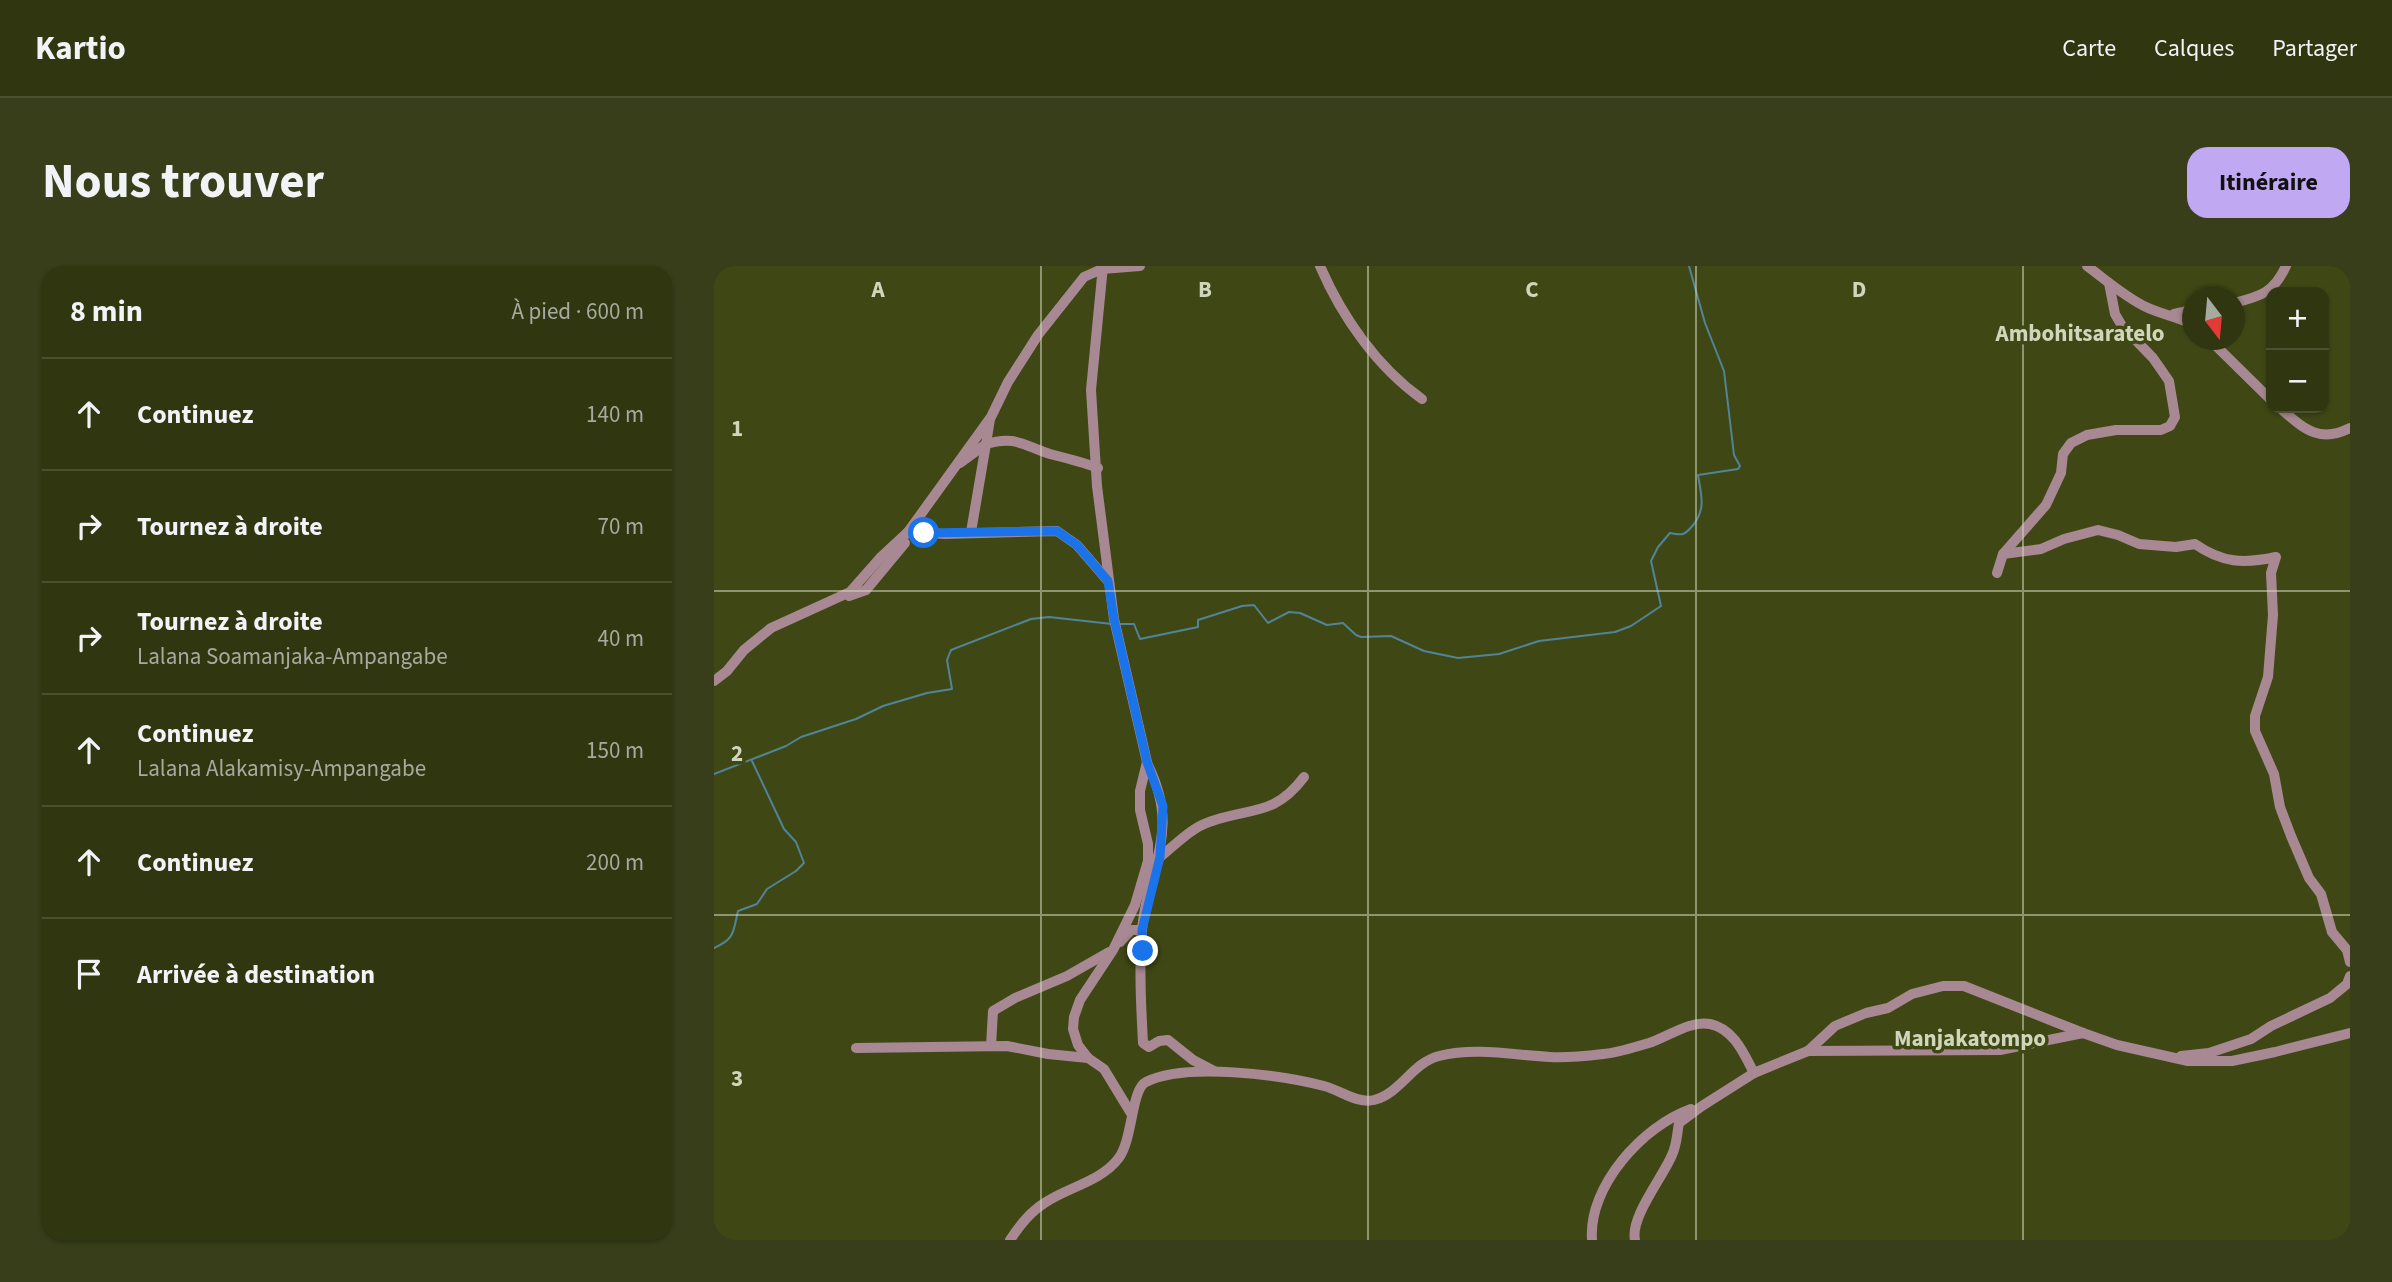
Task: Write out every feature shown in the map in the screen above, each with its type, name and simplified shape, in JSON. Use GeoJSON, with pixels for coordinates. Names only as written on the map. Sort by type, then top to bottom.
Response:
{"type":"FeatureCollection","features":[{"type":"Feature","properties":{"kind":"street"},"geometry":{"type":"LineString","coordinates":[[714,681],[727,671],[744,650],[771,628],[850,592],[908,532],[990,417],[1008,382],[1069,293],[1084,277],[1102,267],[1140,266]]}},
{"type":"Feature","properties":{"kind":"street"},"geometry":{"type":"LineString","coordinates":[[1309,266],[1321,269],[1338,304],[1376,357],[1422,399]]}},
{"type":"Feature","properties":{"kind":"street"},"geometry":{"type":"LineString","coordinates":[[2087,266],[2146,306],[2182,319]]}},
{"type":"Feature","properties":{"kind":"street"},"geometry":{"type":"LineString","coordinates":[[2245,300],[2277,285],[2286,266]]}},
{"type":"Feature","properties":{"kind":"street"},"geometry":{"type":"LineString","coordinates":[[1102,267],[1091,390],[1099,506],[1115,622],[1147,762],[1163,806],[1160,857],[1142,930],[1143,1043],[1149,1047],[1159,1041],[1168,1040],[1192,1060],[1214,1072]]}},
{"type":"Feature","properties":{"kind":"street"},"geometry":{"type":"LineString","coordinates":[[1997,573],[2003,554],[2046,505],[2061,473],[2063,454],[2071,443],[2087,435],[2116,430],[2161,430],[2170,426],[2175,417],[2169,381],[2153,358],[2122,326],[2115,314],[2109,283]]}},
{"type":"Feature","properties":{"kind":"street"},"geometry":{"type":"LineString","coordinates":[[2173,315],[2182,313]]}},
{"type":"Feature","properties":{"kind":"street"},"geometry":{"type":"LineString","coordinates":[[2220,350],[2266,395]]}},
{"type":"Feature","properties":{"kind":"street"},"geometry":{"type":"LineString","coordinates":[[2286,413],[2303,428],[2323,435],[2338,435],[2350,428]]}},
{"type":"Feature","properties":{"kind":"street"},"geometry":{"type":"LineString","coordinates":[[971,532],[990,417]]}},
{"type":"Feature","properties":{"kind":"street"},"geometry":{"type":"LineString","coordinates":[[953,467],[986,444],[998,441],[1028,444],[1098,468]]}},
{"type":"Feature","properties":{"kind":"street"},"geometry":{"type":"LineString","coordinates":[[2003,554],[2041,549],[2064,539],[2098,530],[2138,544],[2176,547],[2195,544],[2212,556],[2250,563],[2276,557],[2271,573],[2273,615],[2268,677],[2255,716],[2255,731],[2274,774],[2280,807],[2291,836],[2309,878],[2321,894],[2332,932],[2347,950],[2350,961]]}},
{"type":"Feature","properties":{"kind":"street"},"geometry":{"type":"LineString","coordinates":[[908,532],[1057,531],[1077,545],[1108,581]]}},
{"type":"Feature","properties":{"kind":"street"},"geometry":{"type":"LineString","coordinates":[[835,600],[866,590],[901,545],[924,533]]}},
{"type":"Feature","properties":{"kind":"street"},"geometry":{"type":"LineString","coordinates":[[1132,1115],[1104,1069],[1088,1058],[1078,1045],[1073,1029],[1080,1000],[1113,950],[1135,905],[1147,861],[1148,844],[1140,810],[1140,791],[1147,762]]}},
{"type":"Feature","properties":{"kind":"street"},"geometry":{"type":"LineString","coordinates":[[1160,857],[1207,822],[1276,804],[1293,793],[1304,777]]}},
{"type":"Feature","properties":{"kind":"street"},"geometry":{"type":"LineString","coordinates":[[990,1046],[993,1011],[1015,998],[1067,976],[1113,950],[1131,930],[1142,930]]}},
{"type":"Feature","properties":{"kind":"street"},"geometry":{"type":"LineString","coordinates":[[2173,1058],[2209,1052],[2251,1039],[2279,1022],[2330,998],[2347,984],[2350,976]]}},
{"type":"Feature","properties":{"kind":"street"},"geometry":{"type":"LineString","coordinates":[[1635,1240],[1634,1233],[1643,1209],[1673,1154],[1679,1123],[1754,1073],[1808,1051],[1835,1026],[1888,1008],[1912,994],[1943,986],[1964,986],[2116,1045],[2188,1061],[2232,1060],[2350,1033]]}},
{"type":"Feature","properties":{"kind":"street"},"geometry":{"type":"LineString","coordinates":[[1010,1240],[1023,1220],[1046,1202],[1107,1171],[1120,1158],[1129,1139],[1138,1090],[1143,1083],[1164,1076],[1214,1072],[1304,1081],[1360,1100],[1374,1100],[1395,1091],[1412,1071],[1437,1056],[1504,1053],[1553,1057],[1606,1054],[1649,1043],[1694,1024],[1721,1028],[1741,1047],[1754,1073]]}},
{"type":"Feature","properties":{"kind":"street"},"geometry":{"type":"LineString","coordinates":[[1808,1051],[2000,1050],[2083,1033]]}},
{"type":"Feature","properties":{"kind":"street"},"geometry":{"type":"LineString","coordinates":[[856,1048],[1007,1046],[1088,1058]]}},
{"type":"Feature","properties":{"kind":"street"},"geometry":{"type":"LineString","coordinates":[[1592,1240],[1591,1228],[1597,1202],[1633,1146],[1669,1118],[1702,1106]]}},
{"type":"Feature","properties":{"kind":"waterway"},"geometry":{"type":"LineString","coordinates":[[1118,624],[1134,624],[1140,639],[1198,627],[1198,620],[1242,606],[1254,605],[1268,623],[1289,612],[1300,613],[1327,625],[1343,623],[1361,637],[1391,636],[1424,651],[1458,658],[1499,654],[1539,641],[1615,632],[1631,626],[1661,606],[1651,561],[1670,533],[1686,532],[1698,518],[1702,501],[1698,475],[1738,469],[1740,466],[1734,455],[1724,371],[1705,323],[1689,266]]}},
{"type":"Feature","properties":{"kind":"waterway"},"geometry":{"type":"LineString","coordinates":[[714,774],[883,706],[952,689],[947,660],[951,650],[1031,619],[1049,617],[1112,624]]}},
{"type":"Feature","properties":{"kind":"waterway"},"geometry":{"type":"LineString","coordinates":[[714,948],[730,938],[738,911],[757,904],[767,889],[804,863],[796,842],[784,829],[752,761]]}},
{"type":"Feature","properties":{"kind":"district","name":"Ambohitsaratelo"},"geometry":{"type":"Point","coordinates":[2080,333]}},
{"type":"Feature","properties":{"kind":"district","name":"Manjakatompo"},"geometry":{"type":"Point","coordinates":[1970,1038]}},
{"type":"Feature","properties":{"kind":"route"},"geometry":{"type":"LineString","coordinates":[[924,533],[1057,531],[1077,545],[1108,581],[1114,619],[1147,762],[1163,806],[1160,857],[1142,930],[1143,951]]}}]}
